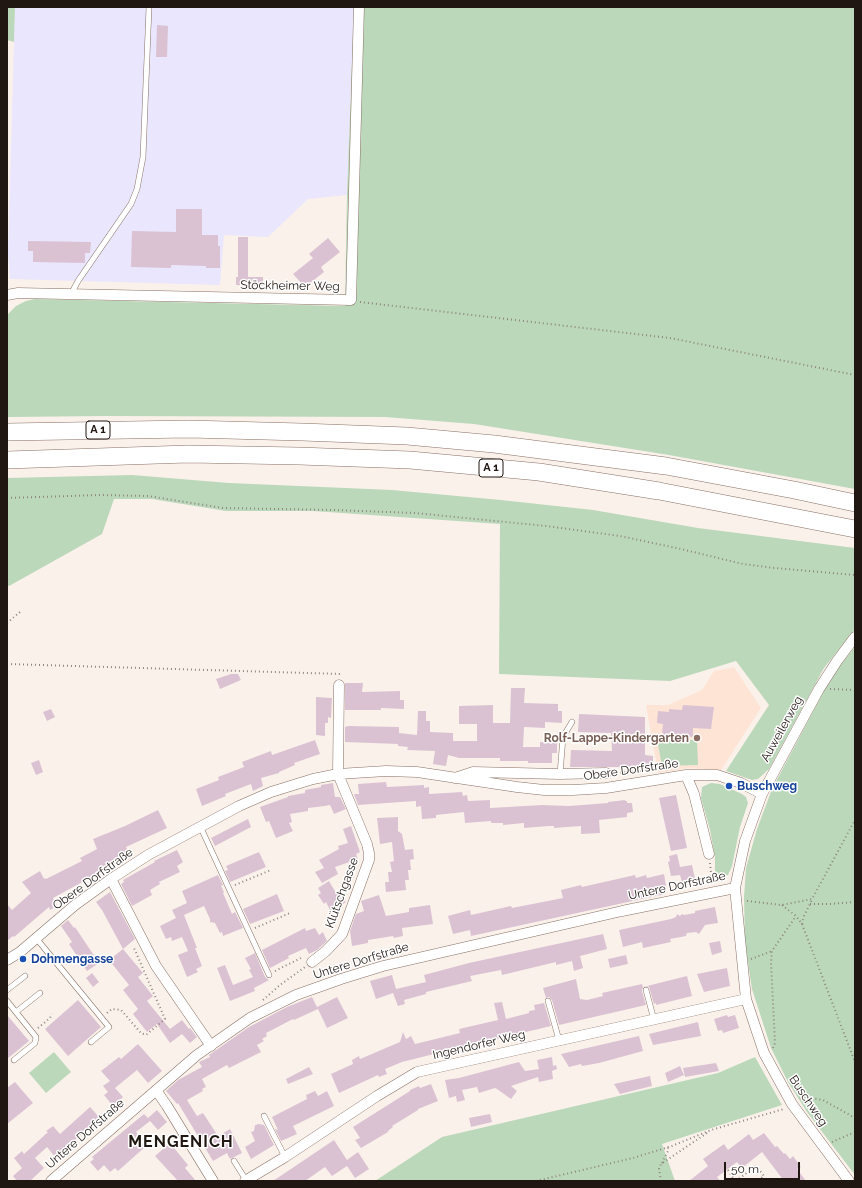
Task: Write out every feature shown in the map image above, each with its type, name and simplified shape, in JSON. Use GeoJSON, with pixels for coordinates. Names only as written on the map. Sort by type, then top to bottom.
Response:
{"type":"FeatureCollection","features":[{"type":"Feature","properties":{"kind":"highway","name":"A 1"},"geometry":{"type":"LineString","coordinates":[[7,432],[189,429],[407,436],[494,444],[666,466],[855,503]]}},
{"type":"Feature","properties":{"kind":"highway","name":"A 1"},"geometry":{"type":"LineString","coordinates":[[7,460],[188,454],[299,456],[418,461],[539,472],[659,491],[855,529]]}},
{"type":"Feature","properties":{"kind":"street","name":"Stöckheimer Weg"},"geometry":{"type":"LineString","coordinates":[[7,295],[18,293],[351,300],[359,7]]}},
{"type":"Feature","properties":{"kind":"street","name":"Auweilerweg"},"geometry":{"type":"LineString","coordinates":[[735,888],[745,841],[762,794],[819,689],[855,637]]}},
{"type":"Feature","properties":{"kind":"street"},"geometry":{"type":"LineString","coordinates":[[338,774],[339,685]]}},
{"type":"Feature","properties":{"kind":"street","name":"Obere Dorfstraße"},"geometry":{"type":"LineString","coordinates":[[7,960],[20,952],[73,907],[111,879],[148,855],[239,806],[271,792],[306,781],[338,774],[386,771],[417,772],[544,790],[573,790],[606,788],[686,775],[717,774],[741,783],[762,794]]}},
{"type":"Feature","properties":{"kind":"street","name":"Obere Dorfstraße"},"geometry":{"type":"LineString","coordinates":[[453,778],[473,772],[560,774],[606,773]]}},
{"type":"Feature","properties":{"kind":"street","name":"Klütschgasse"},"geometry":{"type":"LineString","coordinates":[[309,958],[326,951],[342,934],[369,860],[370,852],[338,774]]}},
{"type":"Feature","properties":{"kind":"street"},"geometry":{"type":"LineString","coordinates":[[686,775],[694,794],[709,854]]}},
{"type":"Feature","properties":{"kind":"street"},"geometry":{"type":"LineString","coordinates":[[111,879],[156,966],[211,1046]]}},
{"type":"Feature","properties":{"kind":"street","name":"Untere Dorfstraße"},"geometry":{"type":"LineString","coordinates":[[51,1181],[197,1056],[250,1018],[296,995],[383,966],[622,911],[735,888]]}},
{"type":"Feature","properties":{"kind":"street","name":"Buschweg"},"geometry":{"type":"LineString","coordinates":[[735,888],[746,999],[764,1053],[792,1104],[849,1181]]}},
{"type":"Feature","properties":{"kind":"street","name":"Ingendorfer Weg"},"geometry":{"type":"LineString","coordinates":[[245,1181],[417,1072],[746,999]]}},
{"type":"Feature","properties":{"kind":"street"},"geometry":{"type":"LineString","coordinates":[[156,1090],[213,1181]]}},
{"type":"Feature","properties":{"kind":"lane"},"geometry":{"type":"LineString","coordinates":[[70,295],[78,281],[132,204],[137,189],[143,157],[149,7]]}},
{"type":"Feature","properties":{"kind":"lane"},"geometry":{"type":"LineString","coordinates":[[560,774],[563,738],[572,722]]}},
{"type":"Feature","properties":{"kind":"lane"},"geometry":{"type":"LineString","coordinates":[[200,826],[269,975]]}},
{"type":"Feature","properties":{"kind":"lane"},"geometry":{"type":"LineString","coordinates":[[36,938],[109,1027],[91,1042]]}},
{"type":"Feature","properties":{"kind":"lane"},"geometry":{"type":"LineString","coordinates":[[7,990],[25,976]]}},
{"type":"Feature","properties":{"kind":"lane"},"geometry":{"type":"LineString","coordinates":[[646,990],[654,1020]]}},
{"type":"Feature","properties":{"kind":"lane"},"geometry":{"type":"LineString","coordinates":[[16,1012],[40,993]]}},
{"type":"Feature","properties":{"kind":"lane"},"geometry":{"type":"LineString","coordinates":[[7,1001],[36,1037],[35,1043],[14,1060]]}},
{"type":"Feature","properties":{"kind":"lane"},"geometry":{"type":"LineString","coordinates":[[548,1001],[559,1040]]}},
{"type":"Feature","properties":{"kind":"lane"},"geometry":{"type":"LineString","coordinates":[[264,1116],[285,1157]]}},
{"type":"Feature","properties":{"kind":"lane"},"geometry":{"type":"LineString","coordinates":[[234,1161],[245,1181]]}},
{"type":"Feature","properties":{"kind":"path"},"geometry":{"type":"LineString","coordinates":[[351,300],[670,338],[855,375]]}},
{"type":"Feature","properties":{"kind":"path"},"geometry":{"type":"LineString","coordinates":[[7,498],[99,495],[148,496],[223,508],[334,510],[430,515],[546,526],[620,536],[743,564],[855,575]]}},
{"type":"Feature","properties":{"kind":"path"},"geometry":{"type":"LineString","coordinates":[[7,623],[20,612]]}},
{"type":"Feature","properties":{"kind":"path"},"geometry":{"type":"LineString","coordinates":[[7,664],[341,674],[339,685]]}},
{"type":"Feature","properties":{"kind":"path"},"geometry":{"type":"LineString","coordinates":[[819,689],[855,690]]}},
{"type":"Feature","properties":{"kind":"path"},"geometry":{"type":"LineString","coordinates":[[606,773],[641,771]]}},
{"type":"Feature","properties":{"kind":"path"},"geometry":{"type":"LineString","coordinates":[[802,924],[812,899],[855,820]]}},
{"type":"Feature","properties":{"kind":"path"},"geometry":{"type":"LineString","coordinates":[[709,854],[713,892]]}},
{"type":"Feature","properties":{"kind":"path"},"geometry":{"type":"LineString","coordinates":[[229,888],[271,870]]}},
{"type":"Feature","properties":{"kind":"path"},"geometry":{"type":"LineString","coordinates":[[736,900],[782,905],[812,899]]}},
{"type":"Feature","properties":{"kind":"path"},"geometry":{"type":"LineString","coordinates":[[810,904],[855,902]]}},
{"type":"Feature","properties":{"kind":"path"},"geometry":{"type":"LineString","coordinates":[[782,905],[796,916],[802,924],[855,1062]]}},
{"type":"Feature","properties":{"kind":"path"},"geometry":{"type":"LineString","coordinates":[[249,930],[290,914]]}},
{"type":"Feature","properties":{"kind":"path"},"geometry":{"type":"LineString","coordinates":[[764,1053],[773,1049],[775,1043],[771,963],[772,951],[796,916]]}},
{"type":"Feature","properties":{"kind":"path"},"geometry":{"type":"LineString","coordinates":[[102,1017],[112,1009],[121,1010],[141,1034],[146,1035],[165,1019],[134,947],[142,940]]}},
{"type":"Feature","properties":{"kind":"path"},"geometry":{"type":"LineString","coordinates":[[742,961],[772,951]]}},
{"type":"Feature","properties":{"kind":"path"},"geometry":{"type":"LineString","coordinates":[[278,970],[309,958]]}},
{"type":"Feature","properties":{"kind":"path"},"geometry":{"type":"LineString","coordinates":[[270,994],[309,958]]}},
{"type":"Feature","properties":{"kind":"path"},"geometry":{"type":"LineString","coordinates":[[33,1033],[50,1018],[52,1014]]}},
{"type":"Feature","properties":{"kind":"path"},"geometry":{"type":"LineString","coordinates":[[536,1181],[632,1158],[668,1147],[711,1130],[784,1109],[804,1097],[824,1100],[855,1118]]}},
{"type":"Feature","properties":{"kind":"path"},"geometry":{"type":"LineString","coordinates":[[661,1164],[711,1130]]}},
{"type":"Feature","properties":{"kind":"path"},"geometry":{"type":"LineString","coordinates":[[824,1147],[835,1140],[855,1132]]}},
{"type":"Feature","properties":{"kind":"path"},"geometry":{"type":"LineString","coordinates":[[661,1181],[659,1170],[668,1147]]}},
{"type":"Feature","properties":{"kind":"path"},"geometry":{"type":"LineString","coordinates":[[728,1170],[736,1181],[756,1166],[764,1176],[757,1181]]}},
{"type":"Feature","properties":{"kind":"shaded area"},"geometry":{"type":"Polygon","coordinates":[[[15,7],[354,7],[347,195],[308,199],[268,237],[224,235],[220,285],[10,279],[8,254],[15,7]]]}},
{"type":"Feature","properties":{"kind":"shaded area","name":"Rolf-Lappe-Kindergarten"},"geometry":{"type":"Polygon","coordinates":[[[734,667],[761,708],[721,770],[688,768],[658,773],[646,705],[668,705],[702,690],[714,671],[734,667]]]}},
{"type":"Feature","properties":{"kind":"green space"},"geometry":{"type":"Polygon","coordinates":[[[7,7],[15,7],[14,42],[7,40],[7,7]]]}},
{"type":"Feature","properties":{"kind":"green space"},"geometry":{"type":"Polygon","coordinates":[[[354,7],[855,7],[855,489],[669,455],[474,424],[385,417],[7,417],[7,315],[16,306],[26,301],[35,299],[345,306],[347,195],[354,7]]]}},
{"type":"Feature","properties":{"kind":"green space"},"geometry":{"type":"Polygon","coordinates":[[[132,475],[229,483],[392,490],[501,500],[593,510],[698,528],[855,548],[855,629],[824,668],[769,769],[758,779],[752,780],[726,771],[769,705],[736,661],[670,681],[499,674],[500,524],[313,511],[226,511],[152,499],[114,499],[102,534],[9,586],[7,585],[7,478],[132,475]]]}},
{"type":"Feature","properties":{"kind":"green space"},"geometry":{"type":"Polygon","coordinates":[[[855,647],[855,1175],[807,1112],[788,1082],[771,1048],[752,989],[745,943],[744,897],[746,868],[757,829],[772,789],[833,674],[855,647]]]}},
{"type":"Feature","properties":{"kind":"green space"},"geometry":{"type":"Polygon","coordinates":[[[657,739],[697,740],[698,765],[662,766],[657,739]]]}},
{"type":"Feature","properties":{"kind":"green space"},"geometry":{"type":"Polygon","coordinates":[[[711,783],[720,784],[742,794],[746,797],[748,803],[740,827],[732,866],[728,875],[722,877],[715,874],[715,857],[710,830],[701,798],[702,787],[711,783]]]}},
{"type":"Feature","properties":{"kind":"green space"},"geometry":{"type":"Polygon","coordinates":[[[54,1052],[71,1072],[46,1093],[29,1073],[54,1052]]]}},
{"type":"Feature","properties":{"kind":"green space"},"geometry":{"type":"Polygon","coordinates":[[[755,1057],[782,1105],[662,1144],[675,1181],[375,1181],[442,1137],[718,1073],[755,1057]]]}},
{"type":"Feature","properties":{"kind":"building"},"geometry":{"type":"Polygon","coordinates":[[[157,25],[168,26],[167,57],[156,57],[157,25]]]}},
{"type":"Feature","properties":{"kind":"building"},"geometry":{"type":"Polygon","coordinates":[[[176,209],[202,209],[202,235],[218,235],[218,246],[220,246],[220,268],[171,265],[171,268],[131,267],[132,231],[176,232],[176,209]]]}},
{"type":"Feature","properties":{"kind":"building"},"geometry":{"type":"Polygon","coordinates":[[[238,237],[248,237],[248,277],[263,277],[263,286],[236,285],[236,277],[238,277],[238,237]]]}},
{"type":"Feature","properties":{"kind":"building"},"geometry":{"type":"Polygon","coordinates":[[[328,238],[340,252],[321,267],[324,272],[305,287],[293,274],[313,258],[309,254],[328,238]]]}},
{"type":"Feature","properties":{"kind":"building"},"geometry":{"type":"Polygon","coordinates":[[[28,241],[91,242],[90,253],[85,253],[85,263],[33,262],[33,251],[28,251],[28,241]]]}},
{"type":"Feature","properties":{"kind":"building"},"geometry":{"type":"Polygon","coordinates":[[[231,674],[238,674],[241,680],[220,689],[216,679],[231,674]]]}},
{"type":"Feature","properties":{"kind":"building"},"geometry":{"type":"Polygon","coordinates":[[[345,683],[363,683],[362,692],[400,691],[400,700],[404,700],[404,709],[381,708],[381,710],[345,710],[345,683]]]}},
{"type":"Feature","properties":{"kind":"building"},"geometry":{"type":"Polygon","coordinates":[[[511,688],[525,688],[524,703],[558,704],[558,711],[562,711],[562,723],[545,722],[545,728],[524,727],[523,747],[540,747],[540,742],[557,742],[557,753],[552,753],[552,763],[500,761],[500,758],[459,758],[448,755],[446,766],[433,764],[435,751],[407,750],[408,747],[398,746],[398,744],[345,742],[345,727],[348,726],[399,727],[399,733],[417,735],[418,711],[426,711],[426,721],[430,721],[430,732],[453,733],[453,741],[477,741],[477,724],[459,724],[459,706],[493,705],[493,723],[510,723],[511,688]]]}},
{"type":"Feature","properties":{"kind":"building"},"geometry":{"type":"Polygon","coordinates":[[[316,697],[332,698],[331,718],[328,717],[328,723],[325,723],[325,736],[316,735],[316,697]]]}},
{"type":"Feature","properties":{"kind":"building"},"geometry":{"type":"Polygon","coordinates":[[[683,705],[714,707],[711,729],[693,728],[693,737],[662,735],[663,724],[657,723],[658,711],[669,712],[669,709],[682,710],[683,705]]]}},
{"type":"Feature","properties":{"kind":"building"},"geometry":{"type":"Polygon","coordinates":[[[51,709],[55,717],[47,721],[43,712],[51,709]]]}},
{"type":"Feature","properties":{"kind":"building"},"geometry":{"type":"Polygon","coordinates":[[[579,714],[645,717],[645,755],[653,756],[653,765],[645,765],[645,767],[570,767],[571,750],[612,751],[611,733],[578,732],[579,714]]]}},
{"type":"Feature","properties":{"kind":"building"},"geometry":{"type":"Polygon","coordinates":[[[315,740],[320,754],[294,763],[295,765],[279,773],[261,778],[263,786],[253,791],[251,784],[225,794],[226,796],[202,806],[196,789],[219,780],[218,777],[244,767],[242,762],[271,751],[272,755],[315,740]]]}},
{"type":"Feature","properties":{"kind":"building"},"geometry":{"type":"Polygon","coordinates":[[[39,760],[43,772],[36,775],[31,763],[39,760]]]}},
{"type":"Feature","properties":{"kind":"building"},"geometry":{"type":"Polygon","coordinates":[[[386,782],[387,787],[424,785],[424,788],[429,787],[429,794],[462,792],[463,796],[467,795],[468,801],[490,800],[490,808],[542,805],[569,806],[625,800],[627,803],[632,803],[633,812],[627,813],[627,817],[599,820],[600,833],[581,834],[581,826],[524,828],[524,823],[503,825],[503,823],[491,823],[491,821],[465,823],[464,812],[436,815],[436,818],[422,819],[421,806],[416,807],[416,801],[358,805],[354,794],[359,794],[358,784],[386,782]]]}},
{"type":"Feature","properties":{"kind":"building"},"geometry":{"type":"Polygon","coordinates":[[[333,783],[335,797],[340,797],[346,809],[334,814],[330,805],[308,808],[308,811],[290,814],[292,822],[289,823],[293,831],[276,838],[269,821],[266,822],[260,807],[288,796],[305,793],[305,790],[333,783]]]}},
{"type":"Feature","properties":{"kind":"building"},"geometry":{"type":"Polygon","coordinates":[[[676,795],[687,848],[671,851],[659,798],[676,795]]]}},
{"type":"Feature","properties":{"kind":"building"},"geometry":{"type":"Polygon","coordinates":[[[158,810],[167,828],[126,847],[130,856],[53,898],[57,906],[50,910],[49,907],[14,937],[13,936],[7,941],[7,904],[12,910],[31,893],[22,882],[40,871],[44,879],[46,879],[82,861],[80,858],[97,849],[93,839],[158,810]]]}},
{"type":"Feature","properties":{"kind":"building"},"geometry":{"type":"Polygon","coordinates":[[[398,817],[398,831],[402,834],[405,850],[413,849],[414,859],[410,860],[411,870],[408,870],[409,880],[405,880],[406,890],[386,892],[385,882],[389,882],[388,872],[392,872],[390,862],[394,861],[392,842],[380,844],[377,818],[398,817]]]}},
{"type":"Feature","properties":{"kind":"building"},"geometry":{"type":"Polygon","coordinates":[[[248,819],[251,827],[215,846],[211,838],[248,819]]]}},
{"type":"Feature","properties":{"kind":"building"},"geometry":{"type":"Polygon","coordinates":[[[351,826],[360,852],[356,854],[358,859],[335,867],[338,874],[322,883],[315,872],[324,868],[319,860],[339,849],[338,846],[348,843],[343,829],[351,826]]]}},
{"type":"Feature","properties":{"kind":"building"},"geometry":{"type":"Polygon","coordinates":[[[177,850],[183,862],[177,866],[180,872],[159,882],[160,884],[150,890],[152,895],[132,906],[121,884],[124,882],[123,880],[155,862],[154,861],[177,850]]]}},
{"type":"Feature","properties":{"kind":"building"},"geometry":{"type":"Polygon","coordinates":[[[259,852],[266,867],[230,882],[225,871],[228,870],[226,866],[259,852]]]}},
{"type":"Feature","properties":{"kind":"building"},"geometry":{"type":"Polygon","coordinates":[[[677,854],[680,867],[692,865],[695,879],[682,882],[680,875],[671,876],[668,862],[670,861],[669,856],[677,854]]]}},
{"type":"Feature","properties":{"kind":"building"},"geometry":{"type":"Polygon","coordinates":[[[664,874],[666,886],[664,887],[665,894],[471,936],[470,930],[453,934],[448,916],[470,910],[471,915],[511,906],[512,908],[563,898],[561,890],[581,885],[582,887],[635,875],[636,878],[646,875],[647,878],[664,874]]]}},
{"type":"Feature","properties":{"kind":"building"},"geometry":{"type":"Polygon","coordinates":[[[218,875],[223,885],[221,886],[224,892],[223,893],[232,914],[235,912],[243,928],[223,936],[222,932],[220,933],[215,923],[210,922],[204,906],[184,915],[197,948],[195,948],[202,966],[196,969],[198,972],[187,977],[178,955],[188,951],[182,937],[172,941],[171,937],[166,939],[160,926],[176,918],[172,910],[187,903],[182,891],[218,875]]]}},
{"type":"Feature","properties":{"kind":"building"},"geometry":{"type":"Polygon","coordinates":[[[329,881],[336,893],[346,902],[331,912],[326,902],[324,904],[318,895],[321,893],[318,888],[329,881]]]}},
{"type":"Feature","properties":{"kind":"building"},"geometry":{"type":"Polygon","coordinates":[[[110,892],[135,939],[123,949],[102,910],[96,902],[110,892]]]}},
{"type":"Feature","properties":{"kind":"building"},"geometry":{"type":"Polygon","coordinates":[[[277,894],[284,911],[250,924],[243,909],[277,894]]]}},
{"type":"Feature","properties":{"kind":"building"},"geometry":{"type":"Polygon","coordinates":[[[379,895],[386,916],[409,912],[409,908],[430,905],[433,924],[402,928],[403,936],[368,940],[368,943],[352,946],[350,931],[356,914],[364,911],[361,901],[379,895]]]}},
{"type":"Feature","properties":{"kind":"building"},"geometry":{"type":"Polygon","coordinates":[[[715,907],[718,923],[705,925],[699,934],[696,932],[687,933],[686,936],[670,939],[671,942],[643,948],[642,942],[623,947],[619,930],[671,919],[676,917],[677,914],[680,916],[682,914],[695,913],[695,911],[715,907]]]}},
{"type":"Feature","properties":{"kind":"building"},"geometry":{"type":"Polygon","coordinates":[[[68,920],[74,928],[75,927],[99,963],[87,971],[69,944],[72,942],[61,926],[68,920]]]}},
{"type":"Feature","properties":{"kind":"building"},"geometry":{"type":"Polygon","coordinates":[[[305,928],[306,931],[315,928],[319,935],[323,932],[327,941],[317,950],[309,954],[306,948],[288,956],[289,958],[270,968],[262,950],[305,928]]]}},
{"type":"Feature","properties":{"kind":"building"},"geometry":{"type":"Polygon","coordinates":[[[603,934],[607,949],[580,956],[583,968],[574,971],[572,961],[556,965],[556,962],[502,975],[501,970],[470,976],[472,981],[426,992],[426,994],[404,1000],[405,1004],[398,1006],[393,993],[376,999],[370,981],[392,975],[396,989],[426,982],[424,975],[469,963],[603,934]]]}},
{"type":"Feature","properties":{"kind":"building"},"geometry":{"type":"Polygon","coordinates":[[[720,941],[722,952],[712,955],[709,943],[720,941]]]}},
{"type":"Feature","properties":{"kind":"building"},"geometry":{"type":"Polygon","coordinates":[[[123,949],[143,973],[138,977],[153,996],[147,1001],[170,1029],[182,1020],[197,1037],[190,1043],[182,1034],[170,1043],[157,1024],[147,1032],[133,1014],[138,1009],[123,990],[129,985],[109,960],[123,949]]]}},
{"type":"Feature","properties":{"kind":"building"},"geometry":{"type":"Polygon","coordinates":[[[255,953],[265,977],[269,980],[254,988],[255,991],[230,1001],[217,968],[225,965],[233,985],[253,977],[249,970],[251,969],[245,958],[255,953]]]}},
{"type":"Feature","properties":{"kind":"building"},"geometry":{"type":"Polygon","coordinates":[[[626,955],[628,964],[610,968],[608,959],[626,955]]]}},
{"type":"Feature","properties":{"kind":"building"},"geometry":{"type":"Polygon","coordinates":[[[727,968],[730,986],[704,992],[697,974],[727,968]]]}},
{"type":"Feature","properties":{"kind":"building"},"geometry":{"type":"Polygon","coordinates":[[[92,973],[99,982],[93,987],[86,978],[92,973]]]}},
{"type":"Feature","properties":{"kind":"building"},"geometry":{"type":"Polygon","coordinates":[[[687,976],[692,996],[656,1005],[656,1003],[654,1004],[649,987],[646,986],[687,976]]]}},
{"type":"Feature","properties":{"kind":"building"},"geometry":{"type":"Polygon","coordinates":[[[576,979],[580,999],[587,1000],[603,996],[602,993],[642,984],[642,991],[646,1005],[559,1025],[552,1000],[549,997],[546,998],[543,988],[576,979]]]}},
{"type":"Feature","properties":{"kind":"building"},"geometry":{"type":"Polygon","coordinates":[[[312,997],[317,1007],[337,997],[348,1018],[327,1028],[318,1009],[294,1020],[293,1019],[266,1033],[267,1036],[262,1039],[264,1041],[257,1045],[261,1052],[229,1068],[227,1065],[202,1079],[206,1087],[202,1089],[203,1091],[187,1100],[197,1116],[203,1113],[218,1136],[230,1129],[242,1153],[230,1159],[227,1153],[213,1161],[178,1103],[177,1104],[166,1091],[178,1080],[202,1067],[199,1062],[210,1057],[209,1055],[249,1027],[287,1007],[312,997]]]}},
{"type":"Feature","properties":{"kind":"building"},"geometry":{"type":"Polygon","coordinates":[[[78,1000],[101,1027],[68,1056],[45,1029],[78,1000]]]}},
{"type":"Feature","properties":{"kind":"building"},"geometry":{"type":"Polygon","coordinates":[[[502,1002],[506,1019],[529,1013],[529,1011],[535,1010],[534,1005],[544,1003],[551,1026],[451,1050],[452,1052],[438,1056],[438,1053],[402,1062],[385,1069],[387,1074],[379,1077],[378,1075],[339,1093],[331,1074],[353,1064],[352,1060],[359,1056],[360,1059],[400,1042],[403,1032],[406,1039],[411,1036],[415,1044],[460,1033],[459,1029],[498,1020],[494,1003],[502,1002]]]}},
{"type":"Feature","properties":{"kind":"building"},"geometry":{"type":"Polygon","coordinates":[[[7,1015],[29,1041],[7,1059],[7,1015]]]}},
{"type":"Feature","properties":{"kind":"building"},"geometry":{"type":"Polygon","coordinates":[[[727,1015],[728,1017],[735,1015],[739,1028],[723,1033],[722,1030],[718,1031],[714,1019],[727,1015]]]}},
{"type":"Feature","properties":{"kind":"building"},"geometry":{"type":"Polygon","coordinates":[[[698,1022],[701,1036],[653,1045],[649,1034],[698,1022]]]}},
{"type":"Feature","properties":{"kind":"building"},"geometry":{"type":"Polygon","coordinates":[[[639,1036],[643,1051],[599,1063],[582,1066],[581,1064],[569,1067],[561,1054],[639,1036]]]}},
{"type":"Feature","properties":{"kind":"building"},"geometry":{"type":"Polygon","coordinates":[[[138,1044],[162,1071],[148,1083],[137,1070],[115,1088],[123,1097],[113,1106],[104,1095],[108,1092],[103,1086],[110,1081],[101,1071],[119,1057],[121,1059],[138,1044]]]}},
{"type":"Feature","properties":{"kind":"building"},"geometry":{"type":"Polygon","coordinates":[[[552,1057],[553,1066],[556,1065],[557,1069],[552,1071],[553,1079],[539,1082],[538,1077],[511,1086],[517,1091],[511,1099],[495,1088],[479,1093],[477,1087],[462,1090],[465,1100],[457,1102],[456,1096],[449,1098],[445,1080],[459,1078],[519,1062],[525,1071],[539,1069],[537,1060],[552,1057]]]}},
{"type":"Feature","properties":{"kind":"building"},"geometry":{"type":"Polygon","coordinates":[[[716,1063],[719,1071],[685,1077],[683,1068],[716,1063]]]}},
{"type":"Feature","properties":{"kind":"building"},"geometry":{"type":"Polygon","coordinates":[[[680,1066],[684,1075],[668,1082],[665,1073],[680,1066]]]}},
{"type":"Feature","properties":{"kind":"building"},"geometry":{"type":"Polygon","coordinates":[[[309,1067],[313,1074],[288,1084],[286,1079],[309,1067]]]}},
{"type":"Feature","properties":{"kind":"building"},"geometry":{"type":"Polygon","coordinates":[[[650,1076],[652,1086],[620,1094],[614,1084],[650,1076]]]}},
{"type":"Feature","properties":{"kind":"building"},"geometry":{"type":"Polygon","coordinates":[[[15,1082],[33,1103],[7,1124],[7,1088],[15,1082]]]}},
{"type":"Feature","properties":{"kind":"building"},"geometry":{"type":"Polygon","coordinates":[[[431,1084],[438,1101],[418,1109],[392,1126],[393,1127],[388,1132],[361,1148],[355,1140],[360,1138],[353,1127],[410,1090],[419,1086],[420,1088],[431,1084]]]}},
{"type":"Feature","properties":{"kind":"building"},"geometry":{"type":"Polygon","coordinates":[[[315,1091],[318,1096],[327,1091],[334,1106],[293,1126],[297,1134],[281,1141],[275,1129],[278,1130],[272,1117],[307,1099],[306,1095],[315,1091]]]}},
{"type":"Feature","properties":{"kind":"building"},"geometry":{"type":"Polygon","coordinates":[[[90,1107],[100,1118],[55,1157],[47,1147],[35,1158],[44,1168],[30,1181],[17,1181],[13,1176],[22,1168],[14,1158],[22,1151],[24,1154],[48,1132],[46,1131],[53,1126],[60,1134],[90,1107]]]}},
{"type":"Feature","properties":{"kind":"building"},"geometry":{"type":"Polygon","coordinates":[[[157,1110],[167,1122],[158,1130],[150,1121],[136,1132],[143,1140],[141,1142],[145,1147],[118,1171],[115,1168],[110,1172],[104,1165],[98,1171],[90,1162],[94,1159],[92,1157],[144,1114],[148,1118],[157,1110]]]}},
{"type":"Feature","properties":{"kind":"building"},"geometry":{"type":"Polygon","coordinates":[[[490,1114],[492,1122],[471,1127],[469,1118],[490,1114]]]}},
{"type":"Feature","properties":{"kind":"building"},"geometry":{"type":"Polygon","coordinates":[[[255,1125],[264,1125],[274,1145],[251,1159],[245,1147],[255,1141],[251,1132],[254,1131],[255,1125]]]}},
{"type":"Feature","properties":{"kind":"building"},"geometry":{"type":"Polygon","coordinates":[[[764,1133],[775,1147],[777,1146],[790,1159],[793,1156],[801,1167],[797,1169],[806,1181],[784,1181],[762,1152],[742,1168],[737,1162],[717,1177],[720,1181],[689,1181],[708,1166],[703,1159],[724,1144],[728,1150],[749,1134],[753,1140],[764,1133]]]}},
{"type":"Feature","properties":{"kind":"building"},"geometry":{"type":"Polygon","coordinates":[[[334,1140],[347,1160],[358,1152],[369,1169],[355,1178],[347,1166],[332,1176],[325,1167],[305,1181],[273,1181],[334,1140]]]}},
{"type":"Feature","properties":{"kind":"building"},"geometry":{"type":"Polygon","coordinates":[[[170,1143],[188,1165],[185,1168],[196,1181],[178,1181],[155,1156],[170,1143]]]}},
{"type":"Feature","properties":{"kind":"place","name":"Rolf-Lappe-Kindergarten"},"geometry":{"type":"Point","coordinates":[697,738]}},
{"type":"Feature","properties":{"kind":"place","name":"Buschweg"},"geometry":{"type":"Point","coordinates":[729,786]}},
{"type":"Feature","properties":{"kind":"place","name":"Dohmengasse"},"geometry":{"type":"Point","coordinates":[23,959]}},
{"type":"Feature","properties":{"kind":"district","name":"MENGENICH"},"geometry":{"type":"Point","coordinates":[181,1142]}}]}
